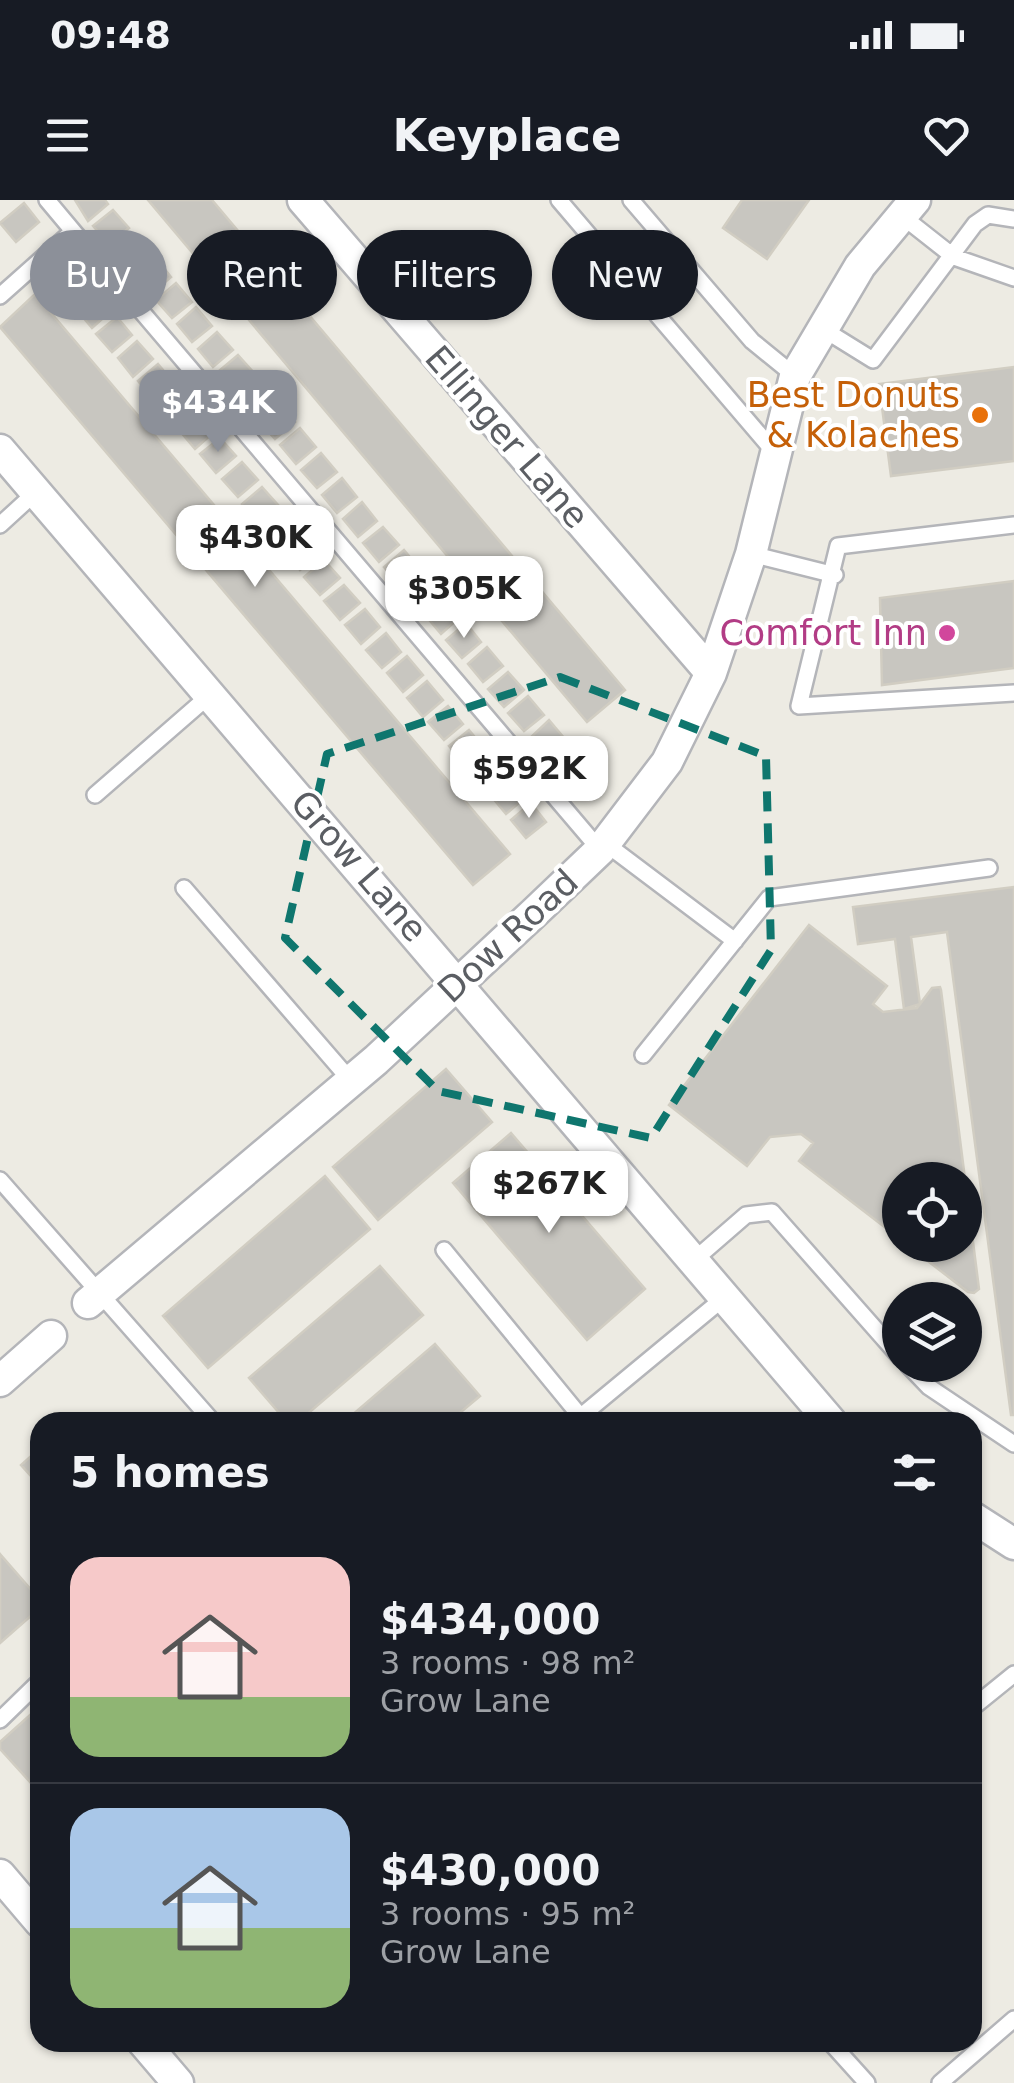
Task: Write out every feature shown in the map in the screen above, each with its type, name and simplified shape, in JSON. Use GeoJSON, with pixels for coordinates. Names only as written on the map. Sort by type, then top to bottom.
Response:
{"type":"FeatureCollection","features":[{"type":"Feature","properties":{"kind":"street","name":"Ellinger Lane"},"geometry":{"type":"LineString","coordinates":[[303,200],[710,673]]}},
{"type":"Feature","properties":{"kind":"street","name":"Dow Road"},"geometry":{"type":"LineString","coordinates":[[94,1298],[351,1081],[459,982],[602,846],[667,762],[710,673],[750,554],[795,376],[860,266],[908,208]]}},
{"type":"Feature","properties":{"kind":"street","name":"Grow Lane"},"geometry":{"type":"LineString","coordinates":[[0,450],[459,982],[822,1412]]}},
{"type":"Feature","properties":{"kind":"street"},"geometry":{"type":"LineString","coordinates":[[0,1381],[50,1336]]}},
{"type":"Feature","properties":{"kind":"street"},"geometry":{"type":"LineString","coordinates":[[982,1524],[1014,1544]]}},
{"type":"Feature","properties":{"kind":"street"},"geometry":{"type":"LineString","coordinates":[[0,1875],[30,1910]]}},
{"type":"Feature","properties":{"kind":"street"},"geometry":{"type":"LineString","coordinates":[[152,2052],[178,2083]]}},
{"type":"Feature","properties":{"kind":"lane"},"geometry":{"type":"LineString","coordinates":[[47,200],[72,230]]}},
{"type":"Feature","properties":{"kind":"lane"},"geometry":{"type":"LineString","coordinates":[[559,200],[776,454]]}},
{"type":"Feature","properties":{"kind":"lane"},"geometry":{"type":"LineString","coordinates":[[631,200],[752,341],[795,376]]}},
{"type":"Feature","properties":{"kind":"lane"},"geometry":{"type":"LineString","coordinates":[[908,208],[954,257],[1014,278]]}},
{"type":"Feature","properties":{"kind":"lane"},"geometry":{"type":"LineString","coordinates":[[823,329],[873,360],[976,224],[988,214],[1014,218]]}},
{"type":"Feature","properties":{"kind":"lane"},"geometry":{"type":"LineString","coordinates":[[0,296],[30,269]]}},
{"type":"Feature","properties":{"kind":"lane"},"geometry":{"type":"LineString","coordinates":[[150,320],[602,846],[734,941]]}},
{"type":"Feature","properties":{"kind":"lane"},"geometry":{"type":"LineString","coordinates":[[0,525],[36,492]]}},
{"type":"Feature","properties":{"kind":"lane"},"geometry":{"type":"LineString","coordinates":[[1014,525],[838,546],[835,574],[799,706],[1014,693]]}},
{"type":"Feature","properties":{"kind":"lane"},"geometry":{"type":"LineString","coordinates":[[750,554],[835,574]]}},
{"type":"Feature","properties":{"kind":"lane"},"geometry":{"type":"LineString","coordinates":[[95,795],[211,694]]}},
{"type":"Feature","properties":{"kind":"lane"},"geometry":{"type":"LineString","coordinates":[[643,1054],[769,898],[989,868]]}},
{"type":"Feature","properties":{"kind":"lane"},"geometry":{"type":"LineString","coordinates":[[184,888],[351,1081]]}},
{"type":"Feature","properties":{"kind":"lane"},"geometry":{"type":"LineString","coordinates":[[0,1180],[70,1260],[94,1298],[148,1349],[204,1412]]}},
{"type":"Feature","properties":{"kind":"lane"},"geometry":{"type":"LineString","coordinates":[[693,1261],[746,1216],[772,1212],[882,1337]]}},
{"type":"Feature","properties":{"kind":"lane"},"geometry":{"type":"LineString","coordinates":[[444,1250],[576,1412]]}},
{"type":"Feature","properties":{"kind":"lane"},"geometry":{"type":"LineString","coordinates":[[591,1412],[725,1298]]}},
{"type":"Feature","properties":{"kind":"lane"},"geometry":{"type":"LineString","coordinates":[[926,1382],[968,1412]]}},
{"type":"Feature","properties":{"kind":"lane"},"geometry":{"type":"LineString","coordinates":[[982,1422],[1014,1444]]}},
{"type":"Feature","properties":{"kind":"lane"},"geometry":{"type":"LineString","coordinates":[[982,1700],[1014,1674]]}},
{"type":"Feature","properties":{"kind":"lane"},"geometry":{"type":"LineString","coordinates":[[0,1720],[30,1691]]}},
{"type":"Feature","properties":{"kind":"lane"},"geometry":{"type":"LineString","coordinates":[[982,2047],[1014,2020]]}},
{"type":"Feature","properties":{"kind":"lane"},"geometry":{"type":"LineString","coordinates":[[839,2052],[866,2083]]}},
{"type":"Feature","properties":{"kind":"lane"},"geometry":{"type":"LineString","coordinates":[[940,2083],[976,2052]]}},
{"type":"Feature","properties":{"kind":"highlighted area"},"geometry":{"type":"Polygon","coordinates":[[[560,677],[766,756],[771,950],[651,1138],[438,1091],[285,938],[327,754],[560,677]]]}},
{"type":"Feature","properties":{"kind":"building"},"geometry":{"type":"Polygon","coordinates":[[[75,200],[105,200],[108,204],[88,221],[75,200]]]}},
{"type":"Feature","properties":{"kind":"building"},"geometry":{"type":"Polygon","coordinates":[[[148,200],[212,200],[237,230],[187,230],[187,246],[148,200]]]}},
{"type":"Feature","properties":{"kind":"building"},"geometry":{"type":"Polygon","coordinates":[[[742,200],[809,200],[767,259],[723,228],[742,200]]]}},
{"type":"Feature","properties":{"kind":"building"},"geometry":{"type":"Polygon","coordinates":[[[24,203],[39,222],[16,242],[0,223],[24,203]]]}},
{"type":"Feature","properties":{"kind":"building"},"geometry":{"type":"Polygon","coordinates":[[[113,210],[129,228],[97,230],[93,226],[113,210]]]}},
{"type":"Feature","properties":{"kind":"building"},"geometry":{"type":"Polygon","coordinates":[[[176,283],[187,296],[187,306],[172,318],[167,312],[167,291],[176,283]]]}},
{"type":"Feature","properties":{"kind":"building"},"geometry":{"type":"Polygon","coordinates":[[[30,299],[30,320],[57,320],[510,854],[473,885],[0,327],[30,299]]]}},
{"type":"Feature","properties":{"kind":"building"},"geometry":{"type":"Polygon","coordinates":[[[187,315],[187,320],[207,320],[212,326],[192,342],[177,324],[187,315]]]}},
{"type":"Feature","properties":{"kind":"building"},"geometry":{"type":"Polygon","coordinates":[[[85,320],[101,320],[92,328],[85,320]]]}},
{"type":"Feature","properties":{"kind":"building"},"geometry":{"type":"Polygon","coordinates":[[[113,320],[120,320],[132,335],[112,352],[96,334],[113,320]]]}},
{"type":"Feature","properties":{"kind":"building"},"geometry":{"type":"Polygon","coordinates":[[[249,320],[313,320],[625,690],[587,722],[249,320]]]}},
{"type":"Feature","properties":{"kind":"building"},"geometry":{"type":"Polygon","coordinates":[[[217,332],[233,350],[213,367],[198,349],[217,332]]]}},
{"type":"Feature","properties":{"kind":"building"},"geometry":{"type":"Polygon","coordinates":[[[137,341],[153,359],[133,377],[118,358],[137,341]]]}},
{"type":"Feature","properties":{"kind":"building"},"geometry":{"type":"Polygon","coordinates":[[[238,355],[254,373],[234,390],[219,371],[238,355]]]}},
{"type":"Feature","properties":{"kind":"building"},"geometry":{"type":"Polygon","coordinates":[[[158,364],[174,383],[154,400],[138,381],[158,364]]]}},
{"type":"Feature","properties":{"kind":"building"},"geometry":{"type":"Polygon","coordinates":[[[1014,367],[1014,461],[891,476],[879,384],[1014,367]]]}},
{"type":"Feature","properties":{"kind":"building"},"geometry":{"type":"Polygon","coordinates":[[[258,380],[274,398],[254,415],[239,396],[258,380]]]}},
{"type":"Feature","properties":{"kind":"building"},"geometry":{"type":"Polygon","coordinates":[[[179,389],[194,408],[174,424],[159,406],[179,389]]]}},
{"type":"Feature","properties":{"kind":"building"},"geometry":{"type":"Polygon","coordinates":[[[279,404],[295,422],[275,439],[259,421],[279,404]]]}},
{"type":"Feature","properties":{"kind":"building"},"geometry":{"type":"Polygon","coordinates":[[[199,414],[214,432],[195,449],[179,430],[199,414]]]}},
{"type":"Feature","properties":{"kind":"building"},"geometry":{"type":"Polygon","coordinates":[[[300,428],[316,447],[296,464],[280,445],[300,428]]]}},
{"type":"Feature","properties":{"kind":"building"},"geometry":{"type":"Polygon","coordinates":[[[220,438],[236,456],[216,473],[200,454],[220,438]]]}},
{"type":"Feature","properties":{"kind":"building"},"geometry":{"type":"Polygon","coordinates":[[[321,453],[337,472],[317,488],[301,470],[321,453]]]}},
{"type":"Feature","properties":{"kind":"building"},"geometry":{"type":"Polygon","coordinates":[[[242,462],[258,480],[238,497],[222,479],[242,462]]]}},
{"type":"Feature","properties":{"kind":"building"},"geometry":{"type":"Polygon","coordinates":[[[342,478],[357,497],[337,513],[322,495],[342,478]]]}},
{"type":"Feature","properties":{"kind":"building"},"geometry":{"type":"Polygon","coordinates":[[[262,487],[278,505],[258,522],[242,504],[262,487]]]}},
{"type":"Feature","properties":{"kind":"building"},"geometry":{"type":"Polygon","coordinates":[[[362,502],[377,521],[358,537],[343,519],[362,502]]]}},
{"type":"Feature","properties":{"kind":"building"},"geometry":{"type":"Polygon","coordinates":[[[283,511],[298,529],[279,546],[263,528],[283,511]]]}},
{"type":"Feature","properties":{"kind":"building"},"geometry":{"type":"Polygon","coordinates":[[[383,527],[399,545],[379,562],[363,543],[383,527]]]}},
{"type":"Feature","properties":{"kind":"building"},"geometry":{"type":"Polygon","coordinates":[[[304,536],[319,554],[300,570],[284,552],[304,536]]]}},
{"type":"Feature","properties":{"kind":"building"},"geometry":{"type":"Polygon","coordinates":[[[404,550],[419,568],[400,585],[384,567],[404,550]]]}},
{"type":"Feature","properties":{"kind":"building"},"geometry":{"type":"Polygon","coordinates":[[[324,560],[340,578],[320,595],[304,577],[324,560]]]}},
{"type":"Feature","properties":{"kind":"building"},"geometry":{"type":"Polygon","coordinates":[[[424,574],[440,593],[420,610],[405,592],[424,574]]]}},
{"type":"Feature","properties":{"kind":"building","name":"Comfort Inn"},"geometry":{"type":"Polygon","coordinates":[[[1014,581],[1014,668],[882,685],[880,598],[1014,581]]]}},
{"type":"Feature","properties":{"kind":"building"},"geometry":{"type":"Polygon","coordinates":[[[344,585],[360,603],[340,620],[324,601],[344,585]]]}},
{"type":"Feature","properties":{"kind":"building"},"geometry":{"type":"Polygon","coordinates":[[[445,599],[460,617],[441,634],[425,615],[445,599]]]}},
{"type":"Feature","properties":{"kind":"building"},"geometry":{"type":"Polygon","coordinates":[[[365,609],[380,627],[361,644],[345,625],[365,609]]]}},
{"type":"Feature","properties":{"kind":"building"},"geometry":{"type":"Polygon","coordinates":[[[466,623],[481,642],[462,658],[446,640],[466,623]]]}},
{"type":"Feature","properties":{"kind":"building"},"geometry":{"type":"Polygon","coordinates":[[[386,633],[401,652],[382,668],[366,650],[386,633]]]}},
{"type":"Feature","properties":{"kind":"building"},"geometry":{"type":"Polygon","coordinates":[[[487,647],[503,666],[483,682],[468,664],[487,647]]]}},
{"type":"Feature","properties":{"kind":"building"},"geometry":{"type":"Polygon","coordinates":[[[407,656],[423,675],[403,692],[387,673],[407,656]]]}},
{"type":"Feature","properties":{"kind":"building"},"geometry":{"type":"Polygon","coordinates":[[[508,672],[524,690],[504,707],[488,689],[508,672]]]}},
{"type":"Feature","properties":{"kind":"building"},"geometry":{"type":"Polygon","coordinates":[[[427,681],[443,700],[423,717],[407,698],[427,681]]]}},
{"type":"Feature","properties":{"kind":"building"},"geometry":{"type":"Polygon","coordinates":[[[528,696],[544,715],[524,731],[508,713],[528,696]]]}},
{"type":"Feature","properties":{"kind":"building"},"geometry":{"type":"Polygon","coordinates":[[[448,706],[463,724],[444,740],[428,722],[448,706]]]}},
{"type":"Feature","properties":{"kind":"building"},"geometry":{"type":"Polygon","coordinates":[[[549,720],[565,739],[545,756],[530,738],[549,720]]]}},
{"type":"Feature","properties":{"kind":"building"},"geometry":{"type":"Polygon","coordinates":[[[469,730],[484,748],[465,765],[449,746],[469,730]]]}},
{"type":"Feature","properties":{"kind":"building"},"geometry":{"type":"Polygon","coordinates":[[[490,754],[505,772],[486,789],[470,771],[490,754]]]}},
{"type":"Feature","properties":{"kind":"building"},"geometry":{"type":"Polygon","coordinates":[[[510,779],[526,797],[506,814],[491,796],[510,779]]]}},
{"type":"Feature","properties":{"kind":"building"},"geometry":{"type":"Polygon","coordinates":[[[531,803],[546,822],[526,838],[511,820],[531,803]]]}},
{"type":"Feature","properties":{"kind":"building"},"geometry":{"type":"Polygon","coordinates":[[[1014,887],[1014,1415],[982,1196],[982,1162],[977,1162],[947,932],[911,937],[920,1004],[904,1009],[895,939],[858,944],[853,907],[1014,887]]]}},
{"type":"Feature","properties":{"kind":"building"},"geometry":{"type":"Polygon","coordinates":[[[809,925],[887,986],[873,1004],[883,1012],[917,1008],[932,988],[940,987],[963,1162],[882,1162],[882,1225],[799,1161],[813,1143],[801,1134],[770,1137],[747,1166],[669,1105],[809,925]]]}},
{"type":"Feature","properties":{"kind":"building"},"geometry":{"type":"Polygon","coordinates":[[[446,1069],[492,1122],[378,1220],[333,1167],[446,1069]]]}},
{"type":"Feature","properties":{"kind":"building"},"geometry":{"type":"Polygon","coordinates":[[[511,1133],[645,1289],[587,1340],[453,1183],[511,1133]]]}},
{"type":"Feature","properties":{"kind":"building"},"geometry":{"type":"Polygon","coordinates":[[[325,1176],[370,1229],[208,1368],[163,1316],[325,1176]]]}},
{"type":"Feature","properties":{"kind":"building"},"geometry":{"type":"Polygon","coordinates":[[[929,1262],[976,1262],[978,1282],[955,1282],[929,1262]]]}},
{"type":"Feature","properties":{"kind":"building"},"geometry":{"type":"Polygon","coordinates":[[[380,1266],[423,1315],[310,1412],[278,1412],[249,1378],[380,1266]]]}},
{"type":"Feature","properties":{"kind":"building"},"geometry":{"type":"Polygon","coordinates":[[[435,1344],[480,1396],[461,1412],[356,1412],[435,1344]]]}},
{"type":"Feature","properties":{"kind":"building"},"geometry":{"type":"Polygon","coordinates":[[[30,1457],[30,1475],[21,1465],[30,1457]]]}},
{"type":"Feature","properties":{"kind":"building"},"geometry":{"type":"Polygon","coordinates":[[[0,1554],[30,1588],[30,1617],[0,1643],[0,1554]]]}},
{"type":"Feature","properties":{"kind":"building"},"geometry":{"type":"Polygon","coordinates":[[[30,1715],[30,1782],[0,1749],[0,1742],[30,1715]]]}},
{"type":"Feature","properties":{"kind":"place","name":"Best Donuts & Kolaches"},"geometry":{"type":"Point","coordinates":[980,415]}},
{"type":"Feature","properties":{"kind":"place","name":"Comfort Inn"},"geometry":{"type":"Point","coordinates":[947,633]}}]}
